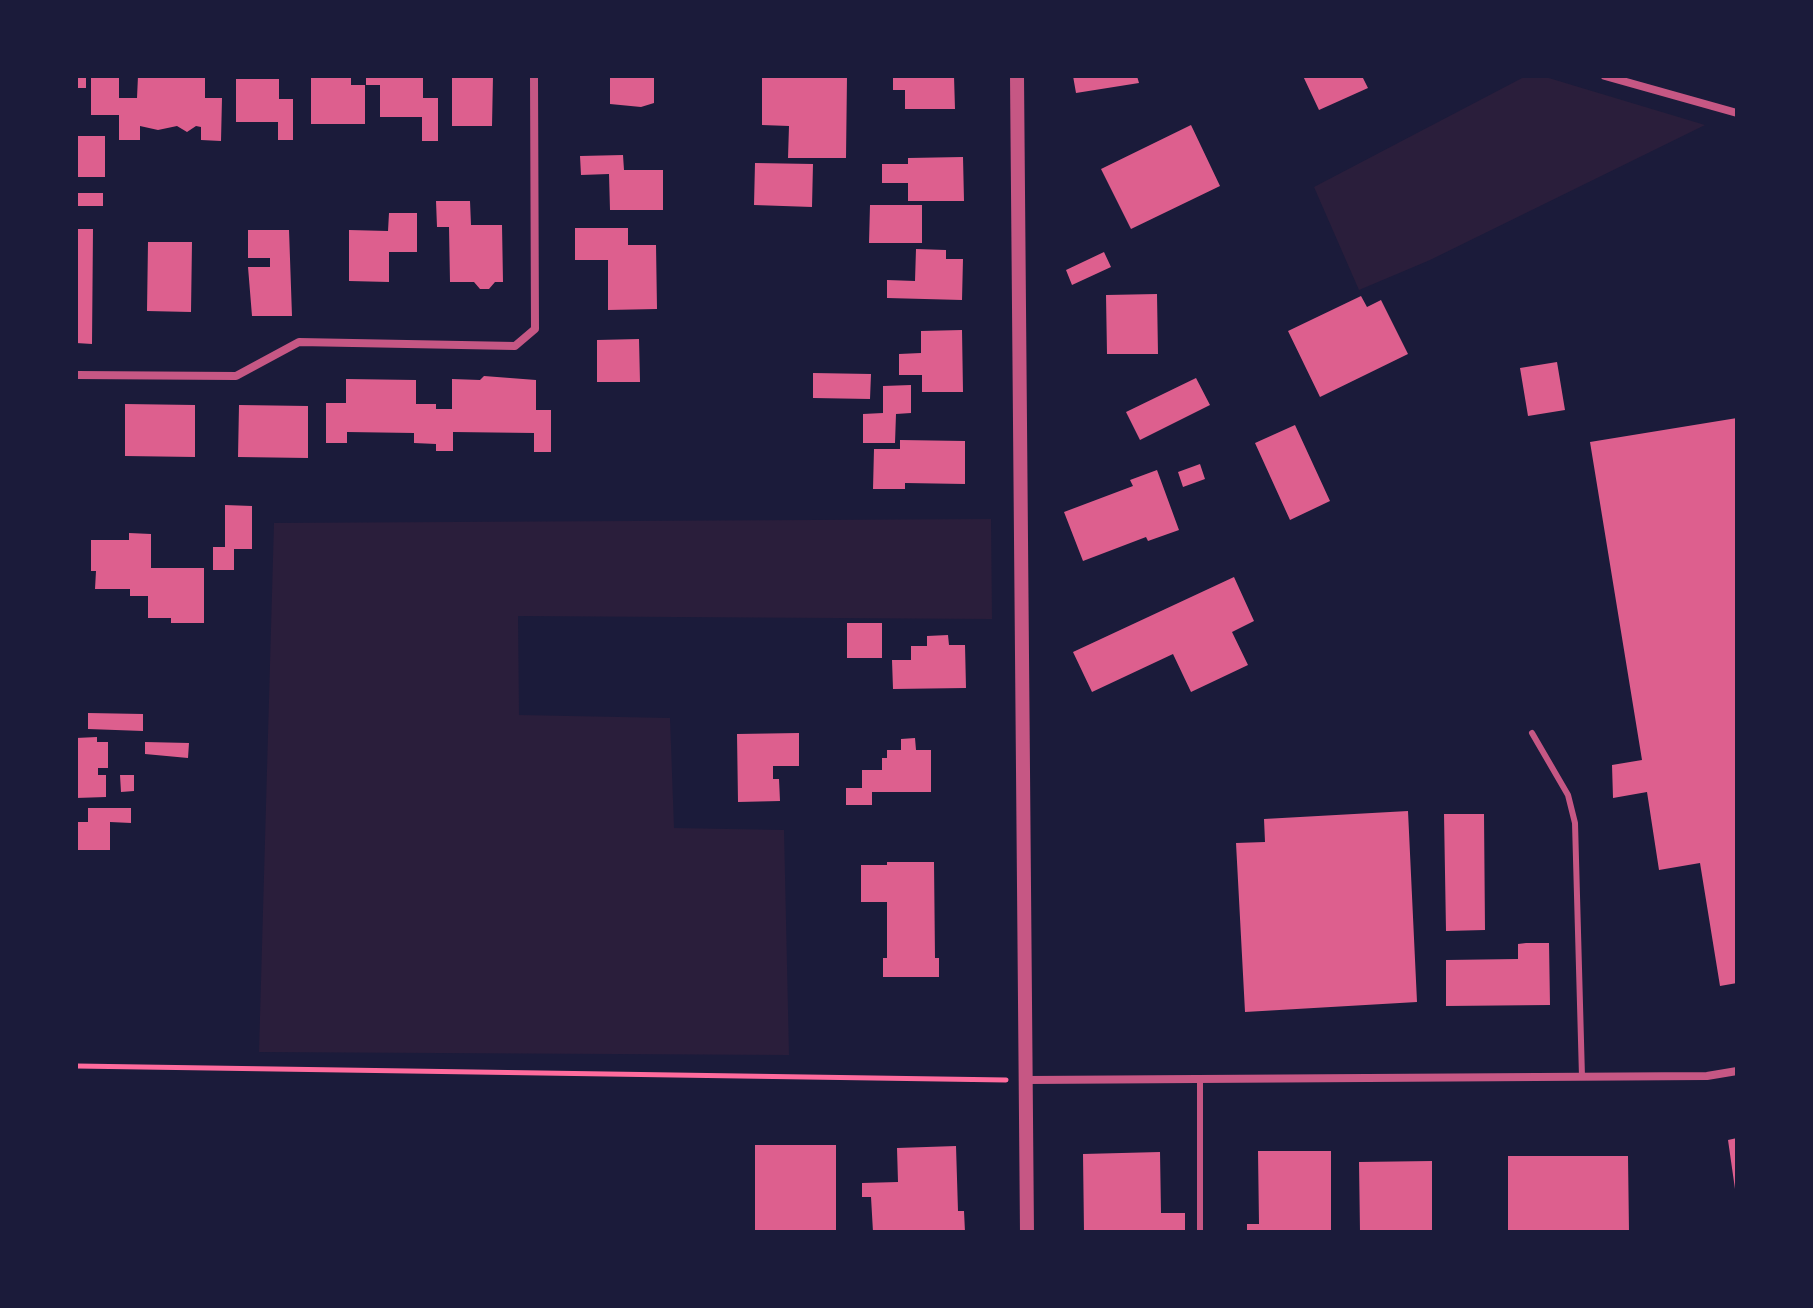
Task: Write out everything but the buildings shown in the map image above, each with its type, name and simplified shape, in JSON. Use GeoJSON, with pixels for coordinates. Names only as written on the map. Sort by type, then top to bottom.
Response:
{"type":"FeatureCollection","features":[{"type":"Feature","properties":{"kind":"street"},"geometry":{"type":"LineString","coordinates":[[76,375],[236,376],[299,342],[515,346],[535,329],[534,76]]}},
{"type":"Feature","properties":{"kind":"street"},"geometry":{"type":"LineString","coordinates":[[1017,76],[1027,1232]]}},
{"type":"Feature","properties":{"kind":"street"},"geometry":{"type":"LineString","coordinates":[[1605,76],[1737,113]]}},
{"type":"Feature","properties":{"kind":"street"},"geometry":{"type":"LineString","coordinates":[[1027,1080],[1707,1076],[1737,1071]]}},
{"type":"Feature","properties":{"kind":"lane"},"geometry":{"type":"LineString","coordinates":[[1532,733],[1568,795],[1575,823],[1582,1077]]}},
{"type":"Feature","properties":{"kind":"lane"},"geometry":{"type":"LineString","coordinates":[[1200,1079],[1200,1232]]}},
{"type":"Feature","properties":{"kind":"path"},"geometry":{"type":"LineString","coordinates":[[76,1066],[1027,1080]]}},
{"type":"Feature","properties":{"kind":"shaded area"},"geometry":{"type":"Polygon","coordinates":[[[1526,76],[1542,76],[1705,125],[1430,260],[1359,290],[1314,187],[1526,76]]]}},
{"type":"Feature","properties":{"kind":"shaded area"},"geometry":{"type":"Polygon","coordinates":[[[991,519],[992,619],[518,616],[519,715],[670,718],[674,828],[784,830],[789,1055],[259,1052],[274,523],[991,519]]]}}]}
